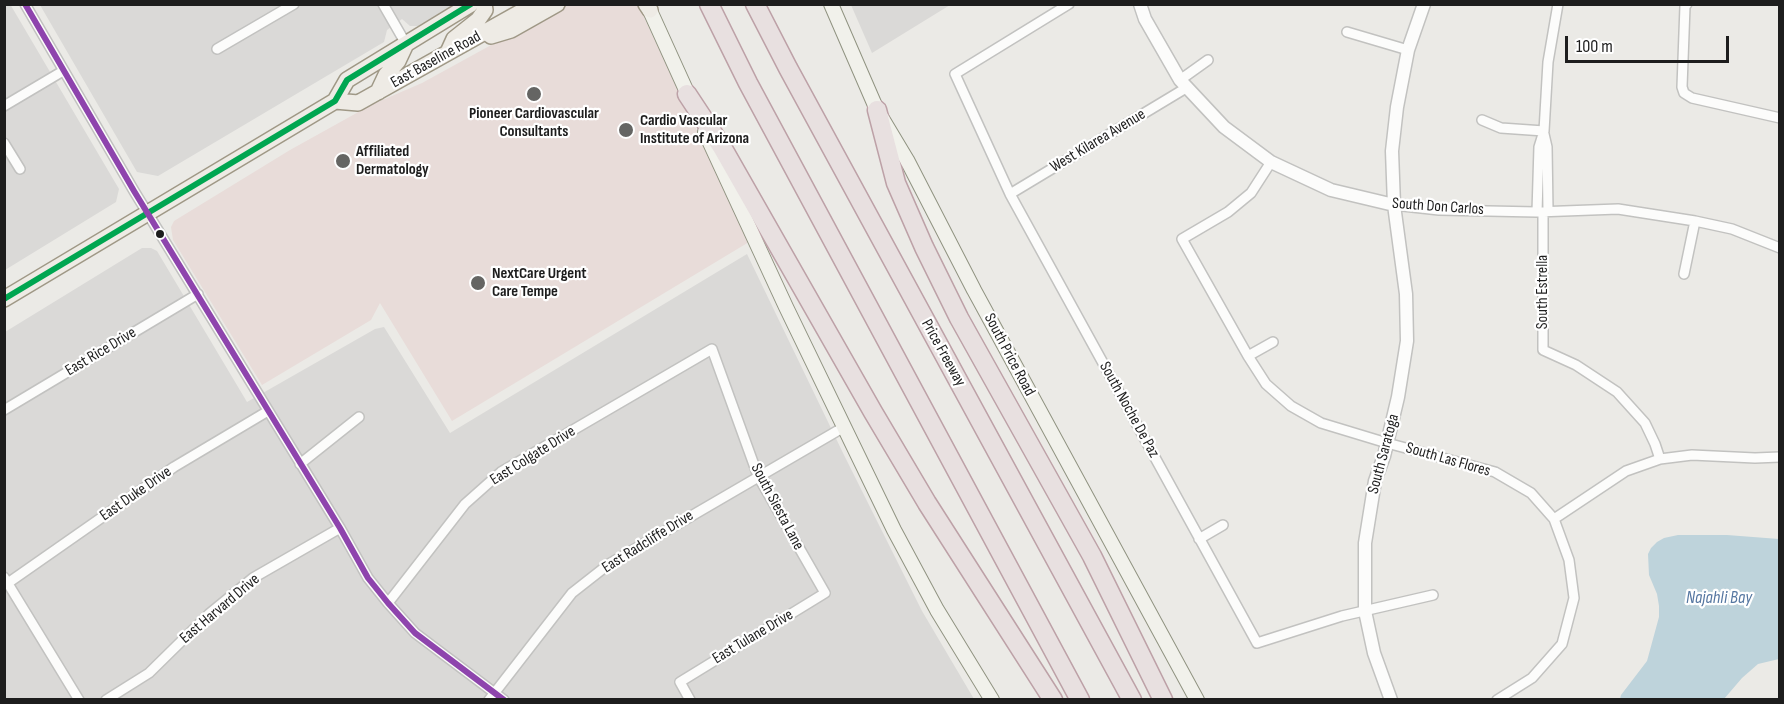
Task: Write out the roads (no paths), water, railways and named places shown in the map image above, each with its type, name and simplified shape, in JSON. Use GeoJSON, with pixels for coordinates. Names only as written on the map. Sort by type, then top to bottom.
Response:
{"type":"FeatureCollection","features":[{"type":"Feature","properties":{"kind":"highway"},"geometry":{"type":"LineString","coordinates":[[709,4],[748,83],[1080,699]]}},
{"type":"Feature","properties":{"kind":"highway","name":"Price Freeway"},"geometry":{"type":"LineString","coordinates":[[756,4],[793,78],[1132,699]]}},
{"type":"Feature","properties":{"kind":"highway"},"geometry":{"type":"LineString","coordinates":[[687,94],[722,147],[921,493],[1053,699]]}},
{"type":"Feature","properties":{"kind":"highway"},"geometry":{"type":"LineString","coordinates":[[877,110],[896,183],[924,247],[959,318],[1092,556],[1162,699]]}},
{"type":"Feature","properties":{"kind":"main road","name":"East Baseline Road"},"geometry":{"type":"LineString","coordinates":[[4,298],[335,101],[347,80],[471,4]]}},
{"type":"Feature","properties":{"kind":"main road"},"geometry":{"type":"LineString","coordinates":[[446,55],[454,39],[478,20],[485,10],[484,4]]}},
{"type":"Feature","properties":{"kind":"main road","name":"East Baseline Road"},"geometry":{"type":"LineString","coordinates":[[335,101],[358,103],[535,4]]}},
{"type":"Feature","properties":{"kind":"main road"},"geometry":{"type":"LineString","coordinates":[[468,42],[511,30],[557,4]]}},
{"type":"Feature","properties":{"kind":"main road","name":"South Price Road"},"geometry":{"type":"LineString","coordinates":[[831,4],[877,110],[907,160],[980,300],[1197,699]]}},
{"type":"Feature","properties":{"kind":"main road"},"geometry":{"type":"LineString","coordinates":[[648,6],[755,243],[843,427],[916,573],[992,699]]}},
{"type":"Feature","properties":{"kind":"main road"},"geometry":{"type":"LineString","coordinates":[[406,44],[410,52],[431,63]]}},
{"type":"Feature","properties":{"kind":"main road"},"geometry":{"type":"LineString","coordinates":[[378,92],[406,44]]}},
{"type":"Feature","properties":{"kind":"street"},"geometry":{"type":"LineString","coordinates":[[24,4],[368,578],[415,633],[492,696],[504,699]]}},
{"type":"Feature","properties":{"kind":"street"},"geometry":{"type":"LineString","coordinates":[[217,50],[294,4]]}},
{"type":"Feature","properties":{"kind":"street"},"geometry":{"type":"LineString","coordinates":[[383,4],[406,44]]}},
{"type":"Feature","properties":{"kind":"street","name":"South Noche De Paz"},"geometry":{"type":"LineString","coordinates":[[1069,4],[955,74],[1010,194],[1257,643],[1365,611]]}},
{"type":"Feature","properties":{"kind":"street","name":"South Don Carlos"},"geometry":{"type":"LineString","coordinates":[[1140,4],[1145,19],[1183,84],[1224,127],[1271,162],[1331,190],[1394,205],[1439,210],[1543,212],[1618,209],[1732,229],[1779,248]]}},
{"type":"Feature","properties":{"kind":"street","name":"South Saratoga"},"geometry":{"type":"LineString","coordinates":[[1391,699],[1374,653],[1365,611],[1365,543],[1375,482],[1398,397],[1407,341],[1406,294],[1394,205],[1392,151],[1397,107],[1408,50],[1424,4]]}},
{"type":"Feature","properties":{"kind":"street"},"geometry":{"type":"LineString","coordinates":[[1543,212],[1539,147],[1544,131],[1548,63],[1558,4]]}},
{"type":"Feature","properties":{"kind":"street"},"geometry":{"type":"LineString","coordinates":[[1687,4],[1684,6],[1682,75],[1684,93],[1692,98],[1779,118]]}},
{"type":"Feature","properties":{"kind":"street"},"geometry":{"type":"LineString","coordinates":[[1347,32],[1408,50]]}},
{"type":"Feature","properties":{"kind":"street","name":"West Kilarea Avenue"},"geometry":{"type":"LineString","coordinates":[[1010,194],[1183,84],[1208,60]]}},
{"type":"Feature","properties":{"kind":"street"},"geometry":{"type":"LineString","coordinates":[[4,106],[63,71]]}},
{"type":"Feature","properties":{"kind":"street"},"geometry":{"type":"LineString","coordinates":[[1482,120],[1501,128],[1544,131]]}},
{"type":"Feature","properties":{"kind":"street"},"geometry":{"type":"LineString","coordinates":[[4,143],[20,169]]}},
{"type":"Feature","properties":{"kind":"street","name":"South Las Flores"},"geometry":{"type":"LineString","coordinates":[[1271,162],[1251,193],[1228,212],[1182,239],[1266,384],[1291,406],[1321,423],[1495,472],[1531,493],[1554,519]]}},
{"type":"Feature","properties":{"kind":"street","name":"South Estrella"},"geometry":{"type":"LineString","coordinates":[[1543,212],[1543,350],[1576,365],[1617,392],[1645,423],[1660,459]]}},
{"type":"Feature","properties":{"kind":"street"},"geometry":{"type":"LineString","coordinates":[[1684,274],[1695,221]]}},
{"type":"Feature","properties":{"kind":"street","name":"East Rice Drive"},"geometry":{"type":"LineString","coordinates":[[4,410],[198,294]]}},
{"type":"Feature","properties":{"kind":"street"},"geometry":{"type":"LineString","coordinates":[[1248,356],[1273,342]]}},
{"type":"Feature","properties":{"kind":"street","name":"South Siesta Lane"},"geometry":{"type":"LineString","coordinates":[[712,349],[758,476],[825,593]]}},
{"type":"Feature","properties":{"kind":"street","name":"East Colgate Drive"},"geometry":{"type":"LineString","coordinates":[[388,603],[465,504],[501,472],[712,349]]}},
{"type":"Feature","properties":{"kind":"street","name":"East Duke Drive"},"geometry":{"type":"LineString","coordinates":[[6,580],[174,467],[268,411]]}},
{"type":"Feature","properties":{"kind":"street"},"geometry":{"type":"LineString","coordinates":[[300,464],[359,417]]}},
{"type":"Feature","properties":{"kind":"street","name":"East Radcliffe Drive"},"geometry":{"type":"LineString","coordinates":[[492,696],[572,593],[609,564],[843,427]]}},
{"type":"Feature","properties":{"kind":"street"},"geometry":{"type":"LineString","coordinates":[[1497,699],[1532,678],[1562,644],[1574,598],[1569,560],[1554,519],[1626,471],[1660,459],[1692,455],[1779,457]]}},
{"type":"Feature","properties":{"kind":"street"},"geometry":{"type":"LineString","coordinates":[[1199,539],[1223,525]]}},
{"type":"Feature","properties":{"kind":"street","name":"East Harvard Drive"},"geometry":{"type":"LineString","coordinates":[[106,699],[149,673],[209,614],[253,578],[340,528]]}},
{"type":"Feature","properties":{"kind":"street"},"geometry":{"type":"LineString","coordinates":[[6,580],[79,699]]}},
{"type":"Feature","properties":{"kind":"street","name":"East Tulane Drive"},"geometry":{"type":"LineString","coordinates":[[690,699],[680,682],[825,593]]}},
{"type":"Feature","properties":{"kind":"street"},"geometry":{"type":"LineString","coordinates":[[1365,611],[1433,595]]}},
{"type":"Feature","properties":{"kind":"water","name":"Najahli Bay"},"geometry":{"type":"Polygon","coordinates":[[[1678,535],[1727,535],[1779,539],[1779,659],[1758,664],[1724,699],[1620,699],[1647,661],[1659,617],[1657,594],[1649,575],[1648,554],[1657,542],[1678,535]]]}},
{"type":"Feature","properties":{"kind":"place","name":"Pioneer Cardiovascular Consultants"},"geometry":{"type":"Point","coordinates":[534,94]}},
{"type":"Feature","properties":{"kind":"place","name":"Cardio Vascular Institute of Arizona"},"geometry":{"type":"Point","coordinates":[626,130]}},
{"type":"Feature","properties":{"kind":"place","name":"Affiliated Dermatology"},"geometry":{"type":"Point","coordinates":[343,161]}},
{"type":"Feature","properties":{"kind":"place","name":"NextCare Urgent Care Tempe"},"geometry":{"type":"Point","coordinates":[478,283]}}]}
